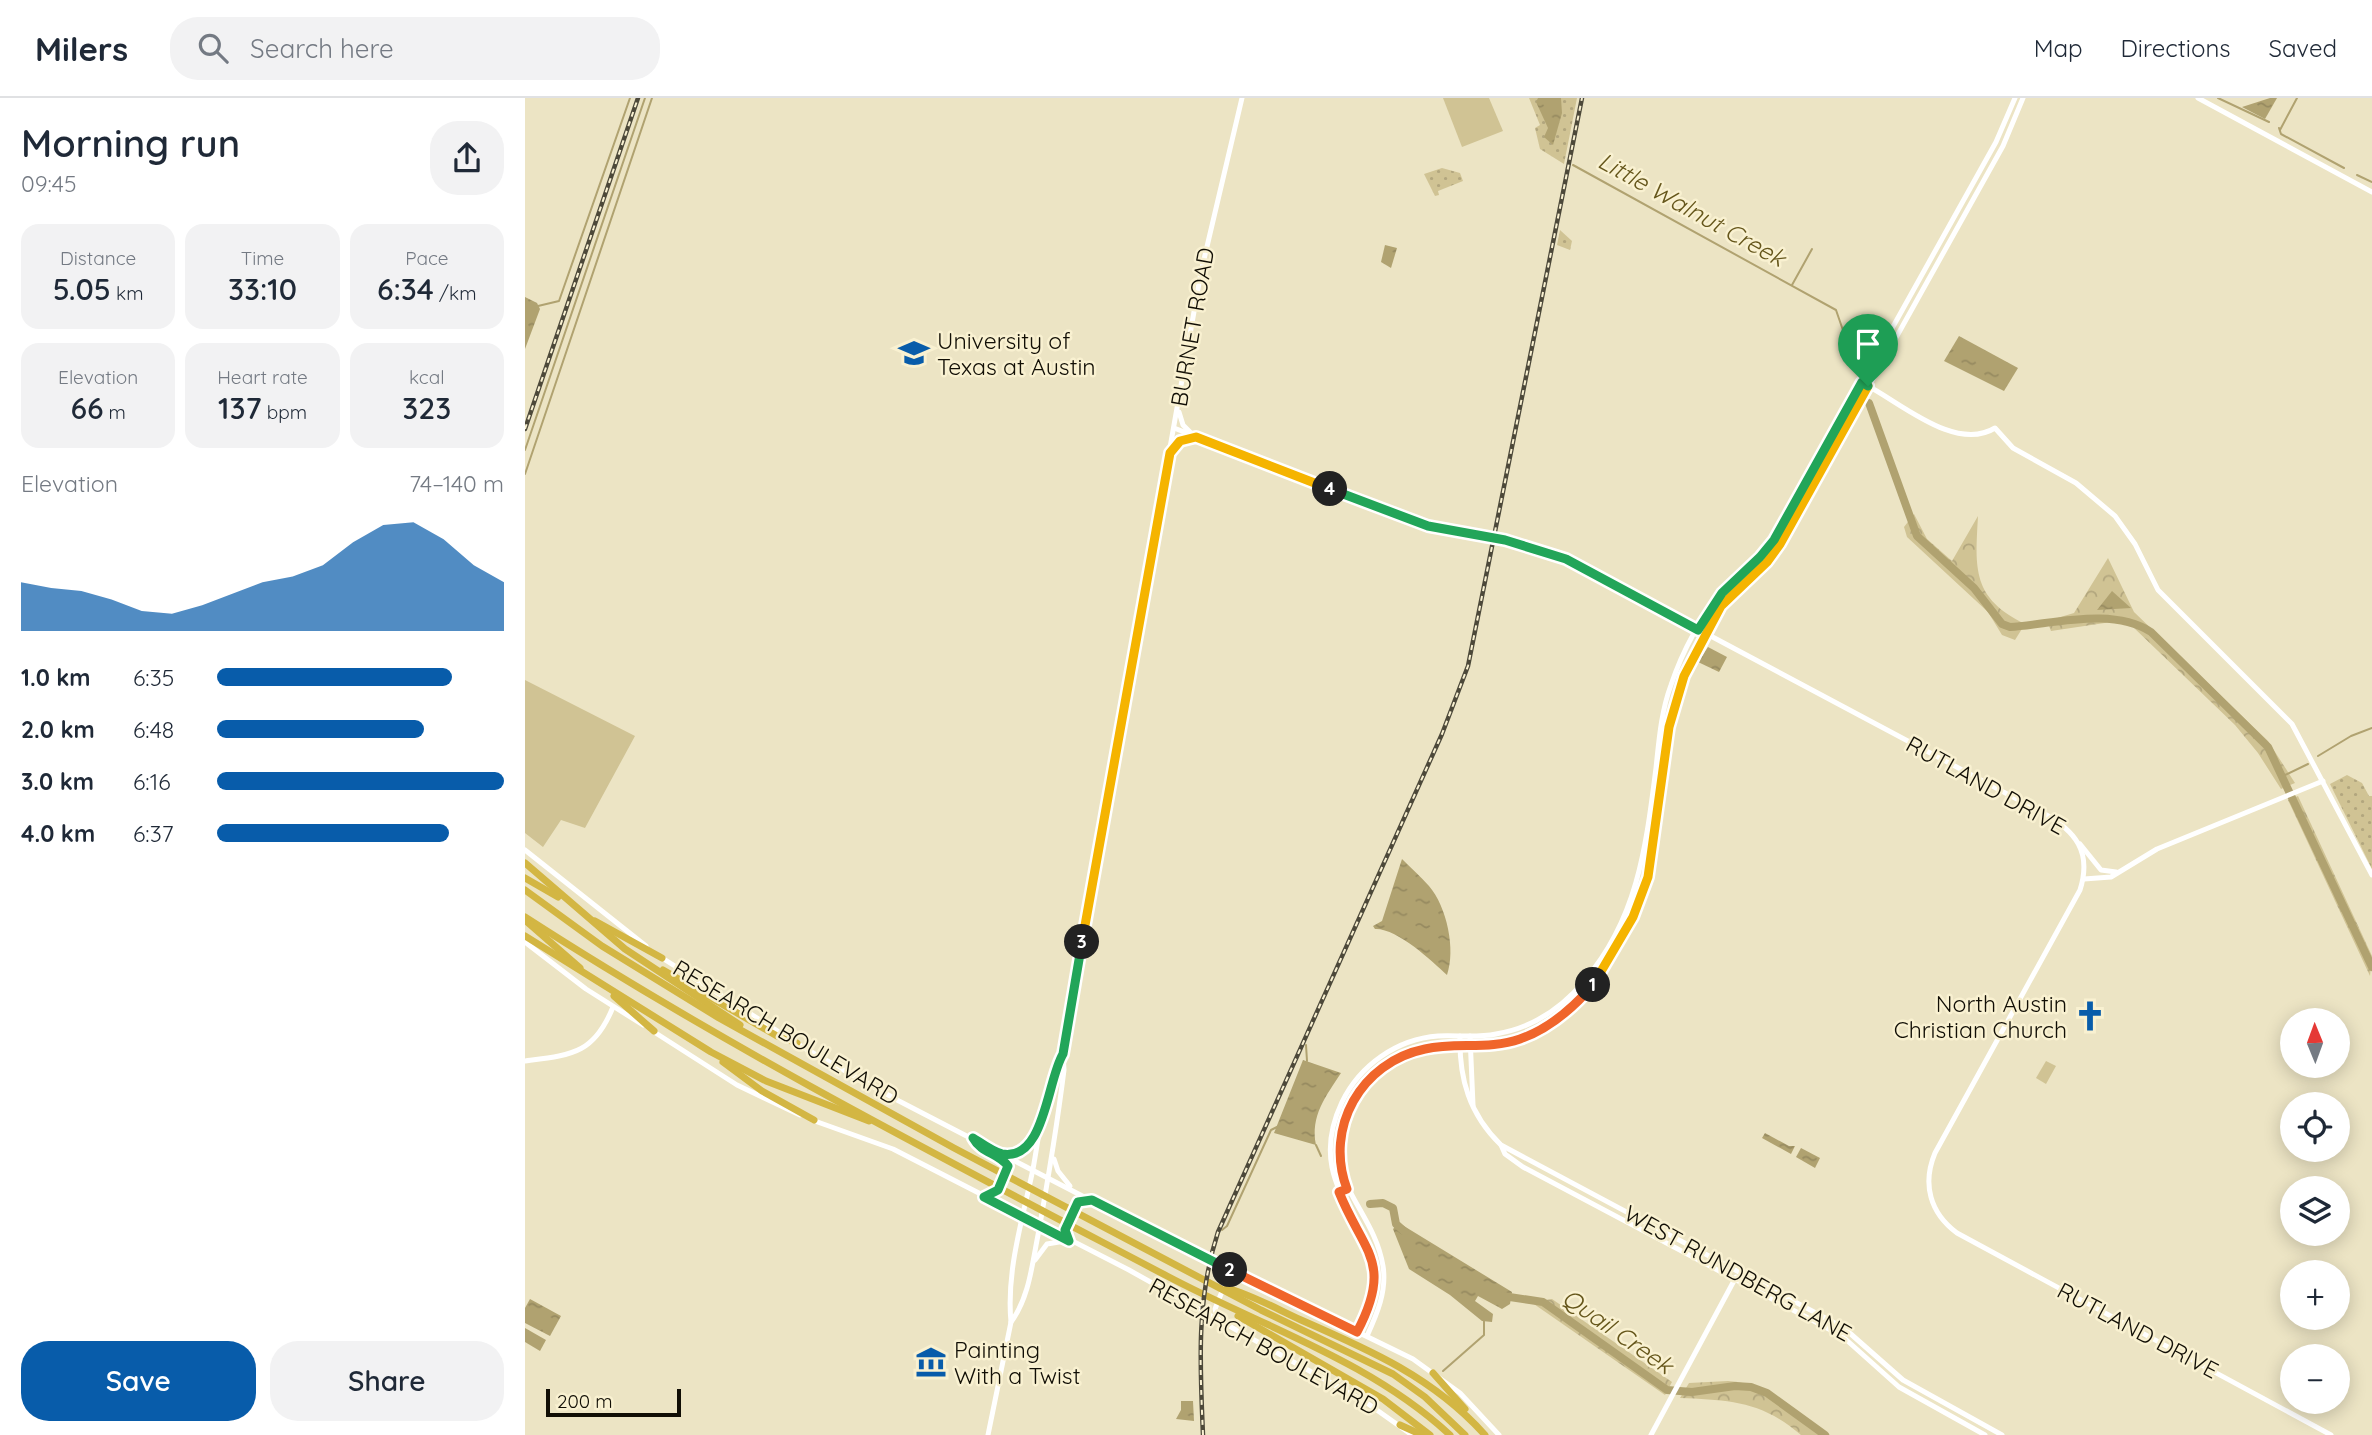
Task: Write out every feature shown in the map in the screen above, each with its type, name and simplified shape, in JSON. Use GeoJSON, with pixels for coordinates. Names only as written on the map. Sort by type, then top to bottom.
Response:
{"type":"FeatureCollection","features":[{"type":"Feature","properties":{"kind":"highway"},"geometry":{"type":"LineString","coordinates":[[525,863],[613,940],[773,1047]]}},
{"type":"Feature","properties":{"kind":"highway"},"geometry":{"type":"LineString","coordinates":[[525,878],[661,958]]}},
{"type":"Feature","properties":{"kind":"highway"},"geometry":{"type":"LineString","coordinates":[[525,890],[623,960],[954,1148],[1209,1282],[1393,1374],[1425,1397],[1465,1435]]}},
{"type":"Feature","properties":{"kind":"highway"},"geometry":{"type":"LineString","coordinates":[[525,919],[654,1031]]}},
{"type":"Feature","properties":{"kind":"highway"},"geometry":{"type":"LineString","coordinates":[[525,919],[636,988],[890,1129],[1226,1307],[1396,1408],[1430,1435]]}},
{"type":"Feature","properties":{"kind":"highway"},"geometry":{"type":"LineString","coordinates":[[525,936],[711,1052],[766,1081],[890,1129]]}},
{"type":"Feature","properties":{"kind":"highway"},"geometry":{"type":"LineString","coordinates":[[613,940],[777,1036],[797,1043]]}},
{"type":"Feature","properties":{"kind":"highway"},"geometry":{"type":"LineString","coordinates":[[711,1052],[762,1091],[814,1120]]}},
{"type":"Feature","properties":{"kind":"highway"},"geometry":{"type":"LineString","coordinates":[[1263,1307],[1373,1351],[1426,1382],[1484,1435]]}},
{"type":"Feature","properties":{"kind":"highway"},"geometry":{"type":"LineString","coordinates":[[1254,1324],[1345,1363],[1393,1391],[1450,1435]]}},
{"type":"Feature","properties":{"kind":"highway"},"geometry":{"type":"LineString","coordinates":[[1433,1373],[1484,1435]]}},
{"type":"Feature","properties":{"kind":"highway"},"geometry":{"type":"LineString","coordinates":[[1401,1425],[1422,1435]]}},
{"type":"Feature","properties":{"kind":"main road","name":"BURNET ROAD"},"geometry":{"type":"LineString","coordinates":[[1011,1322],[1021,1309],[1050,1177],[1064,1070],[1063,1054],[1201,272],[1242,98]]}},
{"type":"Feature","properties":{"kind":"main road"},"geometry":{"type":"LineString","coordinates":[[1367,1336],[1380,1305],[1383,1267],[1377,1245],[1347,1189],[1341,1167],[1341,1135],[1346,1115],[1355,1097],[1372,1076],[1387,1064],[1410,1053],[1432,1048],[1496,1045],[1528,1036],[1558,1017],[1587,991],[1618,946],[1648,877],[1669,727],[1681,683],[1705,633],[1727,598],[1768,560],[1801,508],[1996,142],[2015,98]]}},
{"type":"Feature","properties":{"kind":"main road"},"geometry":{"type":"LineString","coordinates":[[1357,1332],[1371,1301],[1374,1268],[1365,1240],[1339,1192],[1332,1168],[1331,1146],[1335,1121],[1347,1092],[1366,1069],[1382,1056],[1407,1043],[1434,1037],[1496,1035],[1530,1024],[1553,1010],[1581,985],[1604,953],[1632,899],[1640,875],[1661,726],[1673,678],[1698,630],[1722,593],[1762,555],[1794,504],[2002,147],[2023,98]]}},
{"type":"Feature","properties":{"kind":"main road"},"geometry":{"type":"LineString","coordinates":[[2198,98],[2372,192]]}},
{"type":"Feature","properties":{"kind":"main road"},"geometry":{"type":"LineString","coordinates":[[1865,384],[1958,435],[1979,436],[1995,428],[2013,448],[2075,483],[2115,516],[2135,544],[2158,590],[2292,724],[2372,875]]}},
{"type":"Feature","properties":{"kind":"main road"},"geometry":{"type":"LineString","coordinates":[[1178,408],[1183,425],[1196,437]]}},
{"type":"Feature","properties":{"kind":"main road","name":"RUTLAND DRIVE"},"geometry":{"type":"LineString","coordinates":[[1174,428],[1418,523],[1505,540],[1566,559],[2051,817],[2071,831],[2083,858],[2084,879],[2063,923],[1935,1153],[1928,1183],[1934,1207],[1943,1221],[1957,1233],[2331,1435]]}},
{"type":"Feature","properties":{"kind":"main road"},"geometry":{"type":"LineString","coordinates":[[1170,453],[1180,441],[1196,437]]}},
{"type":"Feature","properties":{"kind":"main road"},"geometry":{"type":"LineString","coordinates":[[1794,504],[1801,508]]}},
{"type":"Feature","properties":{"kind":"main road"},"geometry":{"type":"LineString","coordinates":[[1762,555],[1768,560]]}},
{"type":"Feature","properties":{"kind":"main road"},"geometry":{"type":"LineString","coordinates":[[1661,726],[1669,727]]}},
{"type":"Feature","properties":{"kind":"main road"},"geometry":{"type":"LineString","coordinates":[[2084,879],[2105,879],[2157,849],[2323,780]]}},
{"type":"Feature","properties":{"kind":"main road"},"geometry":{"type":"LineString","coordinates":[[2078,843],[2101,870],[2119,871]]}},
{"type":"Feature","properties":{"kind":"main road","name":"RESEARCH BOULEVARD"},"geometry":{"type":"LineString","coordinates":[[525,850],[661,958],[699,979],[797,1043],[899,1101],[1002,1154],[1367,1336],[1433,1373],[1460,1392],[1499,1435]]}},
{"type":"Feature","properties":{"kind":"main road"},"geometry":{"type":"LineString","coordinates":[[1640,875],[1648,877]]}},
{"type":"Feature","properties":{"kind":"main road","name":"RESEARCH BOULEVARD"},"geometry":{"type":"LineString","coordinates":[[525,942],[613,1007],[737,1085],[780,1108],[893,1149],[1367,1403],[1412,1435]]}},
{"type":"Feature","properties":{"kind":"main road"},"geometry":{"type":"LineString","coordinates":[[1581,985],[1587,991]]}},
{"type":"Feature","properties":{"kind":"main road"},"geometry":{"type":"LineString","coordinates":[[525,1061],[569,1055],[583,1049],[602,1031],[613,1007]]}},
{"type":"Feature","properties":{"kind":"main road"},"geometry":{"type":"LineString","coordinates":[[1460,1036],[1465,1094],[1469,1095],[1473,1105]]}},
{"type":"Feature","properties":{"kind":"main road","name":"WEST RUNDBERG LANE"},"geometry":{"type":"LineString","coordinates":[[1470,1036],[1473,1105],[1489,1132],[1501,1144],[1834,1323],[1862,1341],[1910,1385],[2002,1435]]}},
{"type":"Feature","properties":{"kind":"main road","name":"BURNET ROAD"},"geometry":{"type":"LineString","coordinates":[[988,1435],[1011,1322],[1009,1304],[1022,1218],[1055,1068],[1063,1054]]}},
{"type":"Feature","properties":{"kind":"main road"},"geometry":{"type":"LineString","coordinates":[[1366,1069],[1372,1076]]}},
{"type":"Feature","properties":{"kind":"main road"},"geometry":{"type":"LineString","coordinates":[[1002,1154],[1024,1150],[1040,1128]]}},
{"type":"Feature","properties":{"kind":"main road"},"geometry":{"type":"LineString","coordinates":[[973,1138],[977,1146],[1005,1161],[1008,1166],[998,1190],[984,1197]]}},
{"type":"Feature","properties":{"kind":"main road","name":"WEST RUNDBERG LANE"},"geometry":{"type":"LineString","coordinates":[[1501,1144],[1505,1154],[1535,1173],[1830,1330],[1858,1348],[1911,1395],[1985,1435]]}},
{"type":"Feature","properties":{"kind":"main road"},"geometry":{"type":"LineString","coordinates":[[1053,1157],[1058,1171],[1072,1188]]}},
{"type":"Feature","properties":{"kind":"main road"},"geometry":{"type":"LineString","coordinates":[[1535,1173],[1538,1166]]}},
{"type":"Feature","properties":{"kind":"main road"},"geometry":{"type":"LineString","coordinates":[[1332,1168],[1341,1167]]}},
{"type":"Feature","properties":{"kind":"main road"},"geometry":{"type":"LineString","coordinates":[[1339,1192],[1347,1189]]}},
{"type":"Feature","properties":{"kind":"main road"},"geometry":{"type":"LineString","coordinates":[[1031,1266],[1047,1244],[1069,1241],[1065,1230],[1078,1202],[1092,1200]]}},
{"type":"Feature","properties":{"kind":"main road"},"geometry":{"type":"LineString","coordinates":[[1651,1435],[1738,1272]]}},
{"type":"Feature","properties":{"kind":"main road"},"geometry":{"type":"LineString","coordinates":[[1218,1321],[1215,1309],[1226,1284],[1236,1278],[1246,1278]]}},
{"type":"Feature","properties":{"kind":"main road"},"geometry":{"type":"LineString","coordinates":[[1830,1330],[1834,1323]]}},
{"type":"Feature","properties":{"kind":"green space"},"geometry":{"type":"Polygon","coordinates":[[[1443,98],[1489,98],[1503,131],[1462,147],[1443,98]]]}},
{"type":"Feature","properties":{"kind":"green space"},"geometry":{"type":"Polygon","coordinates":[[[1529,98],[1577,98],[1564,164],[1540,149],[1535,128],[1540,125],[1529,98]]]}},
{"type":"Feature","properties":{"kind":"green space"},"geometry":{"type":"Polygon","coordinates":[[[1442,168],[1460,173],[1463,181],[1438,191],[1439,195],[1435,196],[1424,174],[1442,168]]]}},
{"type":"Feature","properties":{"kind":"green space"},"geometry":{"type":"Polygon","coordinates":[[[1560,230],[1572,241],[1570,250],[1557,245],[1560,230]]]}},
{"type":"Feature","properties":{"kind":"green space"},"geometry":{"type":"Polygon","coordinates":[[[1914,514],[1927,539],[1952,561],[1978,516],[1977,552],[1981,580],[1995,604],[2025,624],[2015,640],[2002,635],[1988,612],[1907,537],[1904,527],[1914,514]]]}},
{"type":"Feature","properties":{"kind":"green space"},"geometry":{"type":"Polygon","coordinates":[[[2108,558],[2134,612],[2268,741],[2295,783],[2281,789],[2258,753],[2235,725],[2132,626],[2118,621],[2051,631],[2047,621],[2074,613],[2108,558]]]}},
{"type":"Feature","properties":{"kind":"green space"},"geometry":{"type":"Polygon","coordinates":[[[525,680],[635,736],[585,828],[561,820],[543,847],[525,833],[525,680]]]}},
{"type":"Feature","properties":{"kind":"green space"},"geometry":{"type":"Polygon","coordinates":[[[2347,775],[2362,783],[2369,796],[2372,796],[2372,869],[2330,784],[2347,775]]]}},
{"type":"Feature","properties":{"kind":"green space"},"geometry":{"type":"Polygon","coordinates":[[[2298,796],[2372,956],[2370,976],[2288,800],[2298,796]]]}},
{"type":"Feature","properties":{"kind":"green space"},"geometry":{"type":"Polygon","coordinates":[[[2046,1061],[2056,1066],[2046,1084],[2036,1078],[2046,1061]]]}},
{"type":"Feature","properties":{"kind":"green space"},"geometry":{"type":"Polygon","coordinates":[[[1552,1299],[1672,1382],[1665,1395],[1531,1302],[1552,1299]]]}},
{"type":"Feature","properties":{"kind":"green space"},"geometry":{"type":"Polygon","coordinates":[[[1728,1381],[1758,1387],[1770,1393],[1830,1435],[1801,1435],[1773,1415],[1744,1405],[1680,1398],[1689,1383],[1728,1381]]]}},
{"type":"Feature","properties":{"kind":"water"},"geometry":{"type":"Polygon","coordinates":[[[1538,98],[1561,98],[1562,113],[1553,145],[1544,137],[1548,128],[1536,102],[1538,98]]]}},
{"type":"Feature","properties":{"kind":"water"},"geometry":{"type":"Polygon","coordinates":[[[2277,98],[2265,119],[2242,107],[2277,98]]]}},
{"type":"Feature","properties":{"kind":"water"},"geometry":{"type":"Polygon","coordinates":[[[1385,245],[1397,248],[1391,268],[1381,262],[1385,245]]]}},
{"type":"Feature","properties":{"kind":"water"},"geometry":{"type":"Polygon","coordinates":[[[525,297],[537,303],[540,309],[525,349],[525,297]]]}},
{"type":"Feature","properties":{"kind":"water"},"geometry":{"type":"Polygon","coordinates":[[[1959,336],[2018,368],[2004,391],[1944,361],[1959,336]]]}},
{"type":"Feature","properties":{"kind":"water"},"geometry":{"type":"Polygon","coordinates":[[[2112,591],[2131,608],[2097,610],[2112,591]]]}},
{"type":"Feature","properties":{"kind":"water"},"geometry":{"type":"Polygon","coordinates":[[[1708,647],[1727,657],[1719,672],[1698,662],[1708,647]]]}},
{"type":"Feature","properties":{"kind":"water"},"geometry":{"type":"Polygon","coordinates":[[[1402,859],[1429,886],[1441,905],[1450,941],[1451,954],[1447,975],[1403,939],[1373,926],[1382,921],[1402,859]]]}},
{"type":"Feature","properties":{"kind":"water"},"geometry":{"type":"Polygon","coordinates":[[[1303,1060],[1341,1073],[1317,1116],[1316,1145],[1274,1133],[1303,1060]]]}},
{"type":"Feature","properties":{"kind":"water"},"geometry":{"type":"Polygon","coordinates":[[[1765,1133],[1789,1146],[1795,1146],[1791,1154],[1762,1138],[1765,1133]]]}},
{"type":"Feature","properties":{"kind":"water"},"geometry":{"type":"Polygon","coordinates":[[[1801,1148],[1820,1158],[1815,1168],[1796,1157],[1801,1148]]]}},
{"type":"Feature","properties":{"kind":"water"},"geometry":{"type":"Polygon","coordinates":[[[1399,1223],[1512,1292],[1510,1304],[1502,1309],[1478,1296],[1475,1301],[1493,1314],[1492,1322],[1482,1321],[1450,1295],[1409,1269],[1393,1229],[1399,1223]]]}},
{"type":"Feature","properties":{"kind":"water"},"geometry":{"type":"Polygon","coordinates":[[[530,1299],[561,1316],[550,1336],[525,1323],[525,1308],[530,1299]]]}},
{"type":"Feature","properties":{"kind":"water"},"geometry":{"type":"Polygon","coordinates":[[[525,1328],[546,1340],[540,1351],[525,1342],[525,1328]]]}},
{"type":"Feature","properties":{"kind":"water"},"geometry":{"type":"Polygon","coordinates":[[[1181,1401],[1193,1401],[1194,1421],[1176,1419],[1181,1410],[1181,1401]]]}},
{"type":"Feature","properties":{"kind":"waterway"},"geometry":{"type":"LineString","coordinates":[[538,306],[559,301],[630,98]]}},
{"type":"Feature","properties":{"kind":"waterway"},"geometry":{"type":"LineString","coordinates":[[525,450],[645,98]]}},
{"type":"Feature","properties":{"kind":"waterway"},"geometry":{"type":"LineString","coordinates":[[525,474],[652,98]]}},
{"type":"Feature","properties":{"kind":"waterway"},"geometry":{"type":"LineString","coordinates":[[2218,98],[2269,122]]}},
{"type":"Feature","properties":{"kind":"waterway"},"geometry":{"type":"LineString","coordinates":[[2280,130],[2297,98]]}},
{"type":"Feature","properties":{"kind":"waterway"},"geometry":{"type":"LineString","coordinates":[[2279,128],[2281,134],[2344,168]]}},
{"type":"Feature","properties":{"kind":"waterway","name":"Little Walnut Creek"},"geometry":{"type":"LineString","coordinates":[[1573,165],[1836,310],[1857,371]]}},
{"type":"Feature","properties":{"kind":"waterway"},"geometry":{"type":"LineString","coordinates":[[2357,175],[2372,182]]}},
{"type":"Feature","properties":{"kind":"waterway","name":"Little Walnut Creek"},"geometry":{"type":"LineString","coordinates":[[1792,285],[1812,249]]}},
{"type":"Feature","properties":{"kind":"waterway","name":"Little Walnut Creek"},"geometry":{"type":"LineString","coordinates":[[1869,403],[1917,536],[1974,588],[2002,624],[2010,627],[2082,619],[2119,620],[2136,624],[2151,632],[2268,747],[2372,967]]}},
{"type":"Feature","properties":{"kind":"waterway"},"geometry":{"type":"LineString","coordinates":[[2318,756],[2351,736],[2372,728]]}},
{"type":"Feature","properties":{"kind":"waterway"},"geometry":{"type":"LineString","coordinates":[[2283,776],[2308,764]]}},
{"type":"Feature","properties":{"kind":"waterway","name":"Quail Creek"},"geometry":{"type":"LineString","coordinates":[[1306,1045],[1307,1061]]}},
{"type":"Feature","properties":{"kind":"waterway"},"geometry":{"type":"LineString","coordinates":[[1222,1230],[1227,1226],[1271,1130],[1279,1126]]}},
{"type":"Feature","properties":{"kind":"waterway","name":"Quail Creek"},"geometry":{"type":"LineString","coordinates":[[1316,1145],[1321,1156]]}},
{"type":"Feature","properties":{"kind":"waterway","name":"Quail Creek"},"geometry":{"type":"LineString","coordinates":[[1370,1204],[1383,1203],[1393,1208],[1396,1224],[1405,1232]]}},
{"type":"Feature","properties":{"kind":"waterway","name":"Quail Creek"},"geometry":{"type":"LineString","coordinates":[[1503,1296],[1543,1302],[1667,1390],[1692,1392],[1735,1386],[1751,1387],[1767,1393],[1825,1435]]}},
{"type":"Feature","properties":{"kind":"waterway"},"geometry":{"type":"LineString","coordinates":[[1443,1371],[1484,1335],[1484,1321]]}},
{"type":"Feature","properties":{"kind":"railway"},"geometry":{"type":"LineString","coordinates":[[525,429],[638,98]]}},
{"type":"Feature","properties":{"kind":"railway"},"geometry":{"type":"LineString","coordinates":[[1203,1435],[1201,1333],[1206,1283],[1218,1232],[1442,734],[1468,666],[1582,98]]}},
{"type":"Feature","properties":{"kind":"place","name":"University of Texas at Austin"},"geometry":{"type":"Point","coordinates":[914,353]}},
{"type":"Feature","properties":{"kind":"place","name":"North Austin Christian Church"},"geometry":{"type":"Point","coordinates":[2090,1016]}},
{"type":"Feature","properties":{"kind":"place","name":"Painting With a Twist"},"geometry":{"type":"Point","coordinates":[931,1362]}},
{"type":"Feature","properties":{"kind":"route"},"geometry":{"type":"LineString","coordinates":[[1862,382],[1868,386],[1780,544],[1767,562],[1733,592],[1714,615],[1687,668],[1669,727],[1652,863],[1633,917],[1602,972],[1578,1000],[1535,1032],[1521,1039],[1496,1045],[1425,1048],[1403,1055],[1372,1076],[1360,1088],[1350,1105],[1343,1123],[1340,1147],[1341,1167],[1347,1189],[1339,1192],[1365,1240],[1374,1268],[1374,1293],[1357,1332],[1092,1200],[1078,1202],[1065,1230],[1069,1241],[984,1197],[994,1195],[998,1190],[1008,1166],[1005,1161],[977,1146],[973,1138],[1002,1154],[1027,1148],[1040,1128],[1055,1068],[1063,1054],[1126,687],[1170,453],[1177,443],[1188,437],[1196,437],[1402,518],[1441,530],[1505,540],[1566,559],[1698,630],[1722,593],[1750,568],[1774,540],[1862,382]]}}]}
